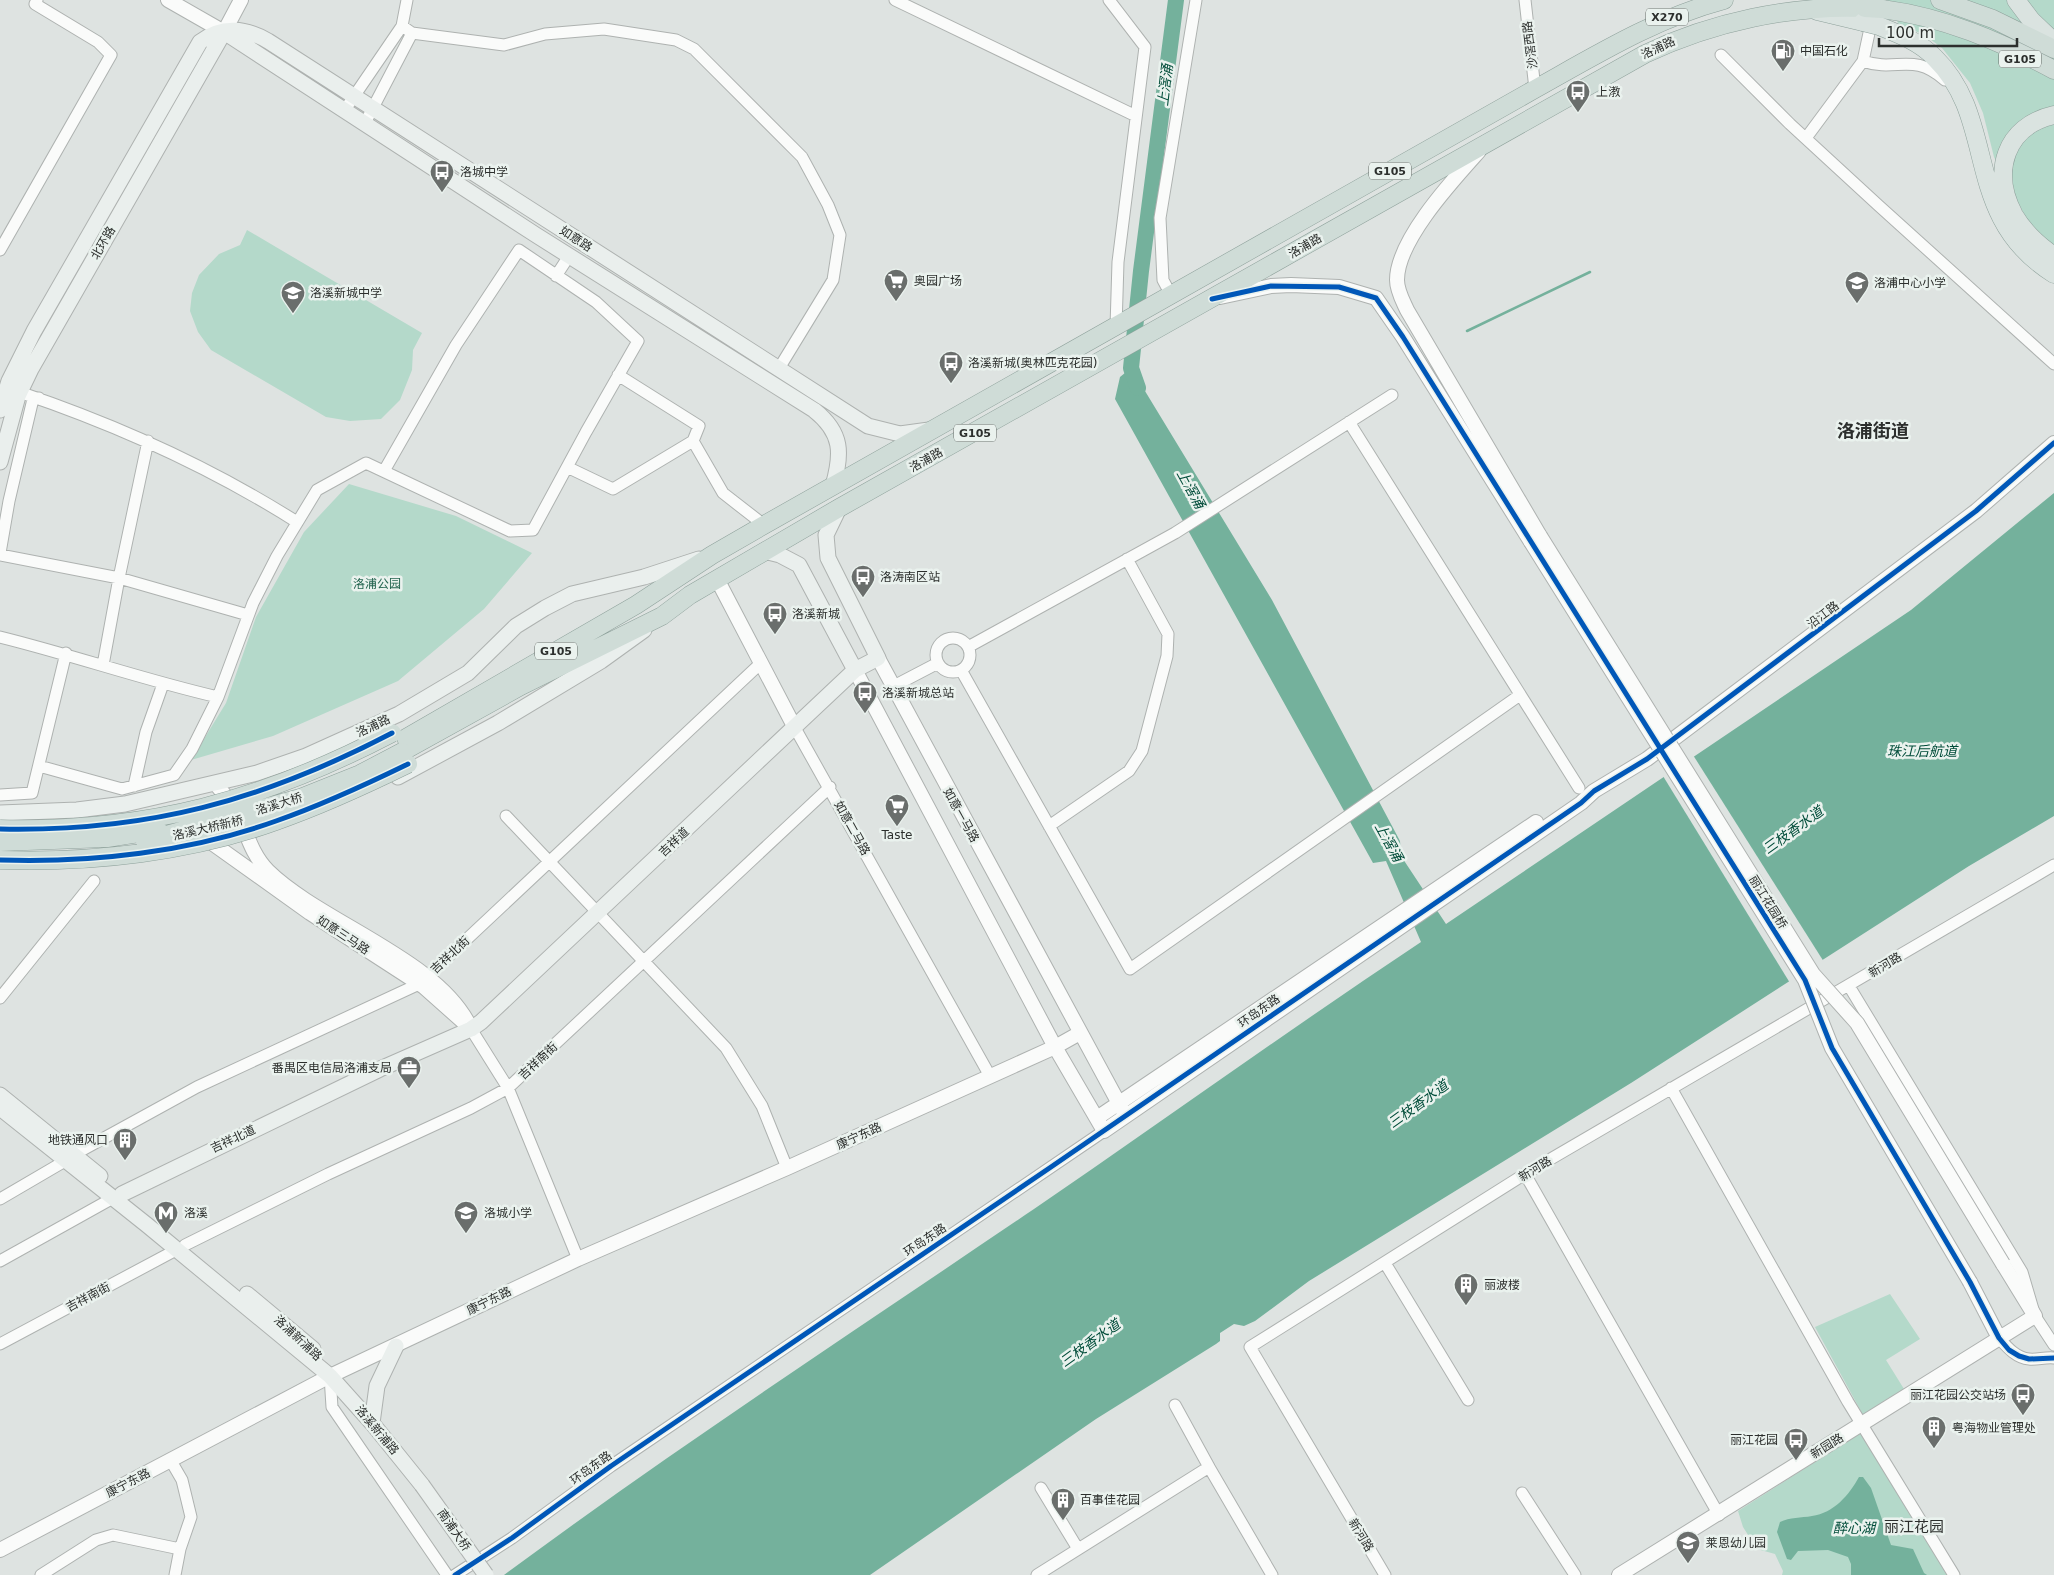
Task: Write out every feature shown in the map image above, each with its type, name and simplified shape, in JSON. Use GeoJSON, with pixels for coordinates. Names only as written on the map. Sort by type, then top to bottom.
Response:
{"type":"FeatureCollection","features":[{"type":"Feature","properties":{"kind":"highway","name":"洛浦路"},"geometry":{"type":"LineString","coordinates":[[712,555],[1633,35],[1684,12],[1724,0]]}},
{"type":"Feature","properties":{"kind":"highway","name":"G105"},"geometry":{"type":"LineString","coordinates":[[1940,0],[1993,19],[2054,49]]}},
{"type":"Feature","properties":{"kind":"highway","name":"洛浦路"},"geometry":{"type":"LineString","coordinates":[[662,616],[717,579],[839,508],[1627,63],[1681,38],[1738,21],[1814,10],[1873,13],[1932,19],[1985,37],[2054,70]]}},
{"type":"Feature","properties":{"kind":"highway","name":"洛浦路"},"geometry":{"type":"LineString","coordinates":[[1985,37],[2054,82]]}},
{"type":"Feature","properties":{"kind":"highway"},"geometry":{"type":"LineString","coordinates":[[400,748],[646,589],[712,555]]}},
{"type":"Feature","properties":{"kind":"highway"},"geometry":{"type":"LineString","coordinates":[[400,748],[662,616]]}},
{"type":"Feature","properties":{"kind":"highway","name":"洛溪大桥新桥"},"geometry":{"type":"LineString","coordinates":[[0,829],[86,828],[181,814],[228,801],[311,772],[400,748]]}},
{"type":"Feature","properties":{"kind":"highway","name":"洛溪大桥新桥"},"geometry":{"type":"LineString","coordinates":[[0,861],[95,858],[154,850],[226,836],[276,821],[325,803],[400,748]]}},
{"type":"Feature","properties":{"kind":"highway","name":"洛溪大桥"},"geometry":{"type":"LineString","coordinates":[[0,842],[107,838],[196,821],[319,781],[400,748]]}},
{"type":"Feature","properties":{"kind":"highway","name":"洛溪大桥"},"geometry":{"type":"LineString","coordinates":[[0,850],[38,851],[109,846],[154,839],[249,814],[323,790],[400,748]]}},
{"type":"Feature","properties":{"kind":"main road","name":"X270"},"geometry":{"type":"LineString","coordinates":[[1633,35],[1701,0]]}},
{"type":"Feature","properties":{"kind":"main road"},"geometry":{"type":"LineString","coordinates":[[2016,0],[2031,20],[2054,42]]}},
{"type":"Feature","properties":{"kind":"main road"},"geometry":{"type":"LineString","coordinates":[[1873,13],[1928,51],[1950,75],[1963,98],[1990,191],[2001,219],[2024,250],[2054,274]]}},
{"type":"Feature","properties":{"kind":"main road","name":"如意路"},"geometry":{"type":"LineString","coordinates":[[224,32],[245,30],[253,32],[868,426],[900,434],[933,430]]}},
{"type":"Feature","properties":{"kind":"main road","name":"如意路"},"geometry":{"type":"LineString","coordinates":[[224,32],[568,256],[724,352],[824,418],[837,438],[839,452],[838,467],[833,486]]}},
{"type":"Feature","properties":{"kind":"main road","name":"北环路"},"geometry":{"type":"LineString","coordinates":[[0,462],[19,392],[50,334],[224,32]]}},
{"type":"Feature","properties":{"kind":"main road","name":"北环路"},"geometry":{"type":"LineString","coordinates":[[0,410],[8,381],[34,331],[200,42],[208,36],[224,32]]}},
{"type":"Feature","properties":{"kind":"main road"},"geometry":{"type":"LineString","coordinates":[[2054,115],[2034,122],[2018,134],[2006,157],[2003,178],[2008,199],[2018,221],[2035,242],[2054,256]]}},
{"type":"Feature","properties":{"kind":"main road","name":"如意一马路"},"geometry":{"type":"LineString","coordinates":[[839,508],[826,535],[828,558],[878,658]]}},
{"type":"Feature","properties":{"kind":"main road","name":"如意一马路"},"geometry":{"type":"LineString","coordinates":[[764,551],[780,555],[799,565],[855,670]]}},
{"type":"Feature","properties":{"kind":"main road","name":"洛浦路"},"geometry":{"type":"LineString","coordinates":[[0,813],[102,808],[215,784],[257,773],[306,756],[399,714],[468,673],[516,626],[572,594],[644,577],[712,555]]}},
{"type":"Feature","properties":{"kind":"main road","name":"洛浦路"},"geometry":{"type":"LineString","coordinates":[[0,861],[94,861],[177,850],[248,836],[278,826],[381,785],[472,738],[601,661],[662,616]]}},
{"type":"Feature","properties":{"kind":"main road","name":"吉祥道"},"geometry":{"type":"LineString","coordinates":[[471,1029],[493,1012],[855,670],[878,658]]}},
{"type":"Feature","properties":{"kind":"main road"},"geometry":{"type":"LineString","coordinates":[[257,773],[249,780],[250,792],[257,813],[268,824],[278,826]]}},
{"type":"Feature","properties":{"kind":"main road"},"geometry":{"type":"LineString","coordinates":[[165,795],[177,850]]}},
{"type":"Feature","properties":{"kind":"main road","name":"吉祥北道"},"geometry":{"type":"LineString","coordinates":[[118,1196],[380,1069],[471,1029]]}},
{"type":"Feature","properties":{"kind":"main road","name":"洛浦新浦路"},"geometry":{"type":"LineString","coordinates":[[0,1095],[70,1158]]}},
{"type":"Feature","properties":{"kind":"main road","name":"洛浦新浦路"},"geometry":{"type":"LineString","coordinates":[[0,1108],[70,1158],[180,1247],[303,1340],[323,1361],[330,1376]]}},
{"type":"Feature","properties":{"kind":"main road"},"geometry":{"type":"LineString","coordinates":[[372,1423],[377,1386],[396,1346]]}},
{"type":"Feature","properties":{"kind":"main road","name":"洛溪新浦路"},"geometry":{"type":"LineString","coordinates":[[330,1376],[372,1423],[422,1485]]}},
{"type":"Feature","properties":{"kind":"main road","name":"南浦大桥"},"geometry":{"type":"LineString","coordinates":[[422,1485],[486,1575]]}},
{"type":"Feature","properties":{"kind":"street"},"geometry":{"type":"LineString","coordinates":[[0,250],[111,55],[98,42],[35,4],[37,0]]}},
{"type":"Feature","properties":{"kind":"street","name":"如意路"},"geometry":{"type":"LineString","coordinates":[[168,0],[224,32]]}},
{"type":"Feature","properties":{"kind":"street","name":"北环路"},"geometry":{"type":"LineString","coordinates":[[224,32],[241,0]]}},
{"type":"Feature","properties":{"kind":"street"},"geometry":{"type":"LineString","coordinates":[[344,111],[402,26],[407,0]]}},
{"type":"Feature","properties":{"kind":"street"},"geometry":{"type":"LineString","coordinates":[[895,0],[1136,116]]}},
{"type":"Feature","properties":{"kind":"street"},"geometry":{"type":"LineString","coordinates":[[1109,0],[1145,46],[1118,262],[1116,327]]}},
{"type":"Feature","properties":{"kind":"street"},"geometry":{"type":"LineString","coordinates":[[1171,295],[1163,280],[1160,218],[1196,0]]}},
{"type":"Feature","properties":{"kind":"street","name":"沙滘西路"},"geometry":{"type":"LineString","coordinates":[[1524,0],[1535,89]]}},
{"type":"Feature","properties":{"kind":"street"},"geometry":{"type":"LineString","coordinates":[[1806,138],[1863,61],[1873,13]]}},
{"type":"Feature","properties":{"kind":"street"},"geometry":{"type":"LineString","coordinates":[[402,26],[412,34],[504,45],[545,34],[604,29],[676,40],[694,49],[802,157],[828,205],[840,235],[833,280],[778,370]]}},
{"type":"Feature","properties":{"kind":"street"},"geometry":{"type":"LineString","coordinates":[[365,124],[412,34]]}},
{"type":"Feature","properties":{"kind":"street"},"geometry":{"type":"LineString","coordinates":[[1721,55],[1806,138],[2054,364]]}},
{"type":"Feature","properties":{"kind":"street"},"geometry":{"type":"LineString","coordinates":[[1863,61],[1876,65],[1916,63],[1934,70],[1963,98]]}},
{"type":"Feature","properties":{"kind":"street"},"geometry":{"type":"LineString","coordinates":[[1488,141],[1444,190],[1420,223],[1400,265],[1397,280],[1407,310],[1535,539]]}},
{"type":"Feature","properties":{"kind":"street"},"geometry":{"type":"LineString","coordinates":[[39,766],[122,789],[174,775],[192,749],[218,697],[248,615],[277,556],[297,522],[317,490],[366,463],[510,531],[533,530],[638,341],[596,302],[519,250],[456,345],[384,471]]}},
{"type":"Feature","properties":{"kind":"street"},"geometry":{"type":"LineString","coordinates":[[556,276],[568,256]]}},
{"type":"Feature","properties":{"kind":"street"},"geometry":{"type":"LineString","coordinates":[[1212,299],[1271,286],[1291,284],[1339,287],[1376,298],[1535,539]]}},
{"type":"Feature","properties":{"kind":"street"},"geometry":{"type":"LineString","coordinates":[[567,467],[613,489],[693,441],[699,426],[618,375]]}},
{"type":"Feature","properties":{"kind":"street"},"geometry":{"type":"LineString","coordinates":[[19,392],[79,412],[148,442],[256,496],[297,522]]}},
{"type":"Feature","properties":{"kind":"street"},"geometry":{"type":"LineString","coordinates":[[968,647],[1184,527],[1392,395]]}},
{"type":"Feature","properties":{"kind":"street"},"geometry":{"type":"LineString","coordinates":[[39,398],[33,400],[9,501],[0,554],[119,578],[248,615]]}},
{"type":"Feature","properties":{"kind":"street"},"geometry":{"type":"LineString","coordinates":[[1349,422],[1578,788]]}},
{"type":"Feature","properties":{"kind":"street"},"geometry":{"type":"LineString","coordinates":[[693,441],[724,493],[764,525]]}},
{"type":"Feature","properties":{"kind":"street"},"geometry":{"type":"LineString","coordinates":[[103,665],[119,578],[148,442]]}},
{"type":"Feature","properties":{"kind":"street","name":"沿江路"},"geometry":{"type":"LineString","coordinates":[[1404,917],[1581,803],[1594,791],[1647,759],[1976,511],[2054,443]]}},
{"type":"Feature","properties":{"kind":"street","name":"丽江花园桥"},"geometry":{"type":"LineString","coordinates":[[1535,539],[1813,974],[1856,1023],[2035,1316]]}},
{"type":"Feature","properties":{"kind":"street","name":"丽江花园桥"},"geometry":{"type":"LineString","coordinates":[[1535,539],[1804,980],[1832,1048],[1970,1282],[1999,1338]]}},
{"type":"Feature","properties":{"kind":"street"},"geometry":{"type":"LineString","coordinates":[[1049,826],[1129,771],[1142,751],[1167,656],[1168,634],[1127,559]]}},
{"type":"Feature","properties":{"kind":"street","name":"如意二马路"},"geometry":{"type":"LineString","coordinates":[[717,579],[795,728],[830,787],[990,1076]]}},
{"type":"Feature","properties":{"kind":"street"},"geometry":{"type":"LineString","coordinates":[[0,637],[66,653],[163,684],[218,697]]}},
{"type":"Feature","properties":{"kind":"street"},"geometry":{"type":"LineString","coordinates":[[958,639],[968,647],[969,660],[961,670],[948,671],[938,663],[937,650],[946,640],[958,639]]}},
{"type":"Feature","properties":{"kind":"street"},"geometry":{"type":"LineString","coordinates":[[0,795],[32,793],[66,653]]}},
{"type":"Feature","properties":{"kind":"street","name":"如意一马路"},"geometry":{"type":"LineString","coordinates":[[878,658],[1122,1110]]}},
{"type":"Feature","properties":{"kind":"street","name":"吉祥北街"},"geometry":{"type":"LineString","coordinates":[[0,1199],[70,1158],[198,1088],[423,981],[761,663]]}},
{"type":"Feature","properties":{"kind":"street"},"geometry":{"type":"LineString","coordinates":[[892,687],[938,663]]}},
{"type":"Feature","properties":{"kind":"street","name":"如意一马路"},"geometry":{"type":"LineString","coordinates":[[855,670],[1055,1047],[1104,1131]]}},
{"type":"Feature","properties":{"kind":"street"},"geometry":{"type":"LineString","coordinates":[[961,670],[1130,969],[1520,695]]}},
{"type":"Feature","properties":{"kind":"street"},"geometry":{"type":"LineString","coordinates":[[134,786],[146,732],[163,684]]}},
{"type":"Feature","properties":{"kind":"street","name":"如意三马路"},"geometry":{"type":"LineString","coordinates":[[215,784],[233,806],[257,859],[269,872],[460,1008],[508,1088],[578,1259]]}},
{"type":"Feature","properties":{"kind":"street","name":"吉祥南街"},"geometry":{"type":"LineString","coordinates":[[0,1344],[180,1247],[310,1182],[471,1108],[508,1088],[830,787]]}},
{"type":"Feature","properties":{"kind":"street"},"geometry":{"type":"LineString","coordinates":[[506,816],[726,1048],[762,1106],[787,1168]]}},
{"type":"Feature","properties":{"kind":"street","name":"如意三马路"},"geometry":{"type":"LineString","coordinates":[[212,843],[310,913],[423,981]]}},
{"type":"Feature","properties":{"kind":"street","name":"新河路"},"geometry":{"type":"LineString","coordinates":[[1384,1575],[1250,1347],[1525,1174],[2054,865]]}},
{"type":"Feature","properties":{"kind":"street"},"geometry":{"type":"LineString","coordinates":[[0,998],[94,881]]}},
{"type":"Feature","properties":{"kind":"street","name":"环岛东路"},"geometry":{"type":"LineString","coordinates":[[456,1575],[512,1538],[619,1460],[1104,1131],[1122,1110],[1404,917]]}},
{"type":"Feature","properties":{"kind":"street"},"geometry":{"type":"LineString","coordinates":[[1849,986],[2022,1272],[2035,1316],[2054,1345]]}},
{"type":"Feature","properties":{"kind":"street","name":"康宁东路"},"geometry":{"type":"LineString","coordinates":[[0,1550],[330,1376],[578,1259],[787,1168],[1055,1047],[1080,1033]]}},
{"type":"Feature","properties":{"kind":"street"},"geometry":{"type":"LineString","coordinates":[[1671,1088],[1862,1424],[1954,1575]]}},
{"type":"Feature","properties":{"kind":"street"},"geometry":{"type":"LineString","coordinates":[[1097,1118],[1122,1110]]}},
{"type":"Feature","properties":{"kind":"street"},"geometry":{"type":"LineString","coordinates":[[1525,1174],[1719,1514]]}},
{"type":"Feature","properties":{"kind":"street","name":"吉祥北道"},"geometry":{"type":"LineString","coordinates":[[0,1261],[118,1196]]}},
{"type":"Feature","properties":{"kind":"street"},"geometry":{"type":"LineString","coordinates":[[1385,1263],[1468,1400]]}},
{"type":"Feature","properties":{"kind":"street","name":"新园路"},"geometry":{"type":"LineString","coordinates":[[1619,1575],[2035,1316]]}},
{"type":"Feature","properties":{"kind":"street"},"geometry":{"type":"LineString","coordinates":[[1999,1338],[2009,1350],[2019,1356],[2029,1359],[2054,1358]]}},
{"type":"Feature","properties":{"kind":"street"},"geometry":{"type":"LineString","coordinates":[[330,1376],[332,1407],[447,1575]]}},
{"type":"Feature","properties":{"kind":"street"},"geometry":{"type":"LineString","coordinates":[[1175,1405],[1272,1575]]}},
{"type":"Feature","properties":{"kind":"street"},"geometry":{"type":"LineString","coordinates":[[171,1461],[182,1480],[191,1517],[180,1549],[175,1575]]}},
{"type":"Feature","properties":{"kind":"street"},"geometry":{"type":"LineString","coordinates":[[1037,1575],[1209,1467]]}},
{"type":"Feature","properties":{"kind":"street"},"geometry":{"type":"LineString","coordinates":[[1041,1488],[1078,1549]]}},
{"type":"Feature","properties":{"kind":"street"},"geometry":{"type":"LineString","coordinates":[[1522,1493],[1575,1575]]}},
{"type":"Feature","properties":{"kind":"street"},"geometry":{"type":"LineString","coordinates":[[41,1575],[96,1540],[113,1535],[180,1549]]}},
{"type":"Feature","properties":{"kind":"green space"},"geometry":{"type":"Polygon","coordinates":[[[1887,0],[2054,0],[2054,246],[2030,225],[1994,157],[1983,113],[1970,83],[1942,48],[1926,36],[1898,23],[1887,0]]]}},
{"type":"Feature","properties":{"kind":"green space"},"geometry":{"type":"Polygon","coordinates":[[[247,230],[422,333],[413,350],[412,370],[400,400],[381,419],[350,421],[326,417],[211,350],[198,332],[190,311],[192,293],[199,275],[219,254],[240,245],[247,230]]]}},
{"type":"Feature","properties":{"kind":"green space","name":"洛浦公园"},"geometry":{"type":"Polygon","coordinates":[[[349,484],[456,516],[532,553],[484,609],[398,681],[273,736],[191,760],[226,703],[256,617],[304,532],[349,484]]]}},
{"type":"Feature","properties":{"kind":"green space"},"geometry":{"type":"Polygon","coordinates":[[[1890,1294],[1920,1339],[1886,1360],[1904,1389],[1863,1415],[1815,1327],[1890,1294]]]}},
{"type":"Feature","properties":{"kind":"green space"},"geometry":{"type":"Polygon","coordinates":[[[1865,1430],[1954,1575],[1782,1575],[1783,1571],[1775,1554],[1757,1549],[1743,1527],[1738,1511],[1865,1430]]]}},
{"type":"Feature","properties":{"kind":"water","name":"珠江后航道"},"geometry":{"type":"Polygon","coordinates":[[[1131,368],[1272,600],[1400,841],[1401,856],[1446,924],[1911,610],[2054,493],[2054,816],[1969,866],[1631,1083],[1309,1281],[1255,1321],[1244,1326],[1234,1324],[1220,1333],[1220,1341],[1216,1344],[1096,1419],[870,1575],[504,1575],[701,1435],[1034,1209],[1421,942],[1386,861],[1373,863],[1115,399],[1120,377],[1131,368]]]}},
{"type":"Feature","properties":{"kind":"water","name":"醉心湖"},"geometry":{"type":"Polygon","coordinates":[[[1859,1477],[1863,1477],[1871,1488],[1891,1545],[1913,1549],[1924,1573],[1927,1575],[1851,1575],[1851,1564],[1848,1557],[1828,1550],[1798,1551],[1791,1560],[1787,1559],[1777,1532],[1780,1522],[1792,1518],[1808,1517],[1827,1511],[1846,1496],[1859,1477]]]}},
{"type":"Feature","properties":{"kind":"pier"},"geometry":{"type":"Polygon","coordinates":[[[1693,755],[1824,962],[1790,983],[1663,776],[1693,755]]]}},
{"type":"Feature","properties":{"kind":"waterway","name":"上滘涌"},"geometry":{"type":"LineString","coordinates":[[1138,388],[1131,368],[1141,271],[1176,0]]}},
{"type":"Feature","properties":{"kind":"waterway"},"geometry":{"type":"LineString","coordinates":[[1467,331],[1590,272]]}},
{"type":"Feature","properties":{"kind":"cycle path"},"geometry":{"type":"LineString","coordinates":[[1212,299],[1271,286],[1339,287],[1376,298],[1403,337],[1805,980],[1832,1048],[1970,1282],[1999,1338],[2009,1350],[2019,1356],[2029,1359],[2054,1358]]}},
{"type":"Feature","properties":{"kind":"cycle path"},"geometry":{"type":"LineString","coordinates":[[455,1575],[512,1538],[611,1466],[1581,803],[1594,791],[1647,759],[1976,511],[2054,443]]}},
{"type":"Feature","properties":{"kind":"cycle path"},"geometry":{"type":"LineString","coordinates":[[0,829],[54,829],[105,825],[154,818],[202,808],[250,794],[297,777],[344,757],[392,733]]}},
{"type":"Feature","properties":{"kind":"cycle path"},"geometry":{"type":"LineString","coordinates":[[0,860],[70,860],[105,857],[175,848],[210,841],[293,815],[408,764]]}},
{"type":"Feature","properties":{"kind":"place","name":"中国石化"},"geometry":{"type":"Point","coordinates":[1783,72]}},
{"type":"Feature","properties":{"kind":"place","name":"上漖"},"geometry":{"type":"Point","coordinates":[1578,113]}},
{"type":"Feature","properties":{"kind":"place","name":"洛城中学"},"geometry":{"type":"Point","coordinates":[442,193]}},
{"type":"Feature","properties":{"kind":"place","name":"奥园广场"},"geometry":{"type":"Point","coordinates":[896,302]}},
{"type":"Feature","properties":{"kind":"place","name":"洛浦中心小学"},"geometry":{"type":"Point","coordinates":[1857,304]}},
{"type":"Feature","properties":{"kind":"place","name":"洛溪新城中学"},"geometry":{"type":"Point","coordinates":[293,314]}},
{"type":"Feature","properties":{"kind":"place","name":"洛溪新城(奥林匹克花园)"},"geometry":{"type":"Point","coordinates":[951,384]}},
{"type":"Feature","properties":{"kind":"place","name":"洛涛南区站"},"geometry":{"type":"Point","coordinates":[863,598]}},
{"type":"Feature","properties":{"kind":"place","name":"洛溪新城"},"geometry":{"type":"Point","coordinates":[775,635]}},
{"type":"Feature","properties":{"kind":"place","name":"洛溪新城总站"},"geometry":{"type":"Point","coordinates":[865,714]}},
{"type":"Feature","properties":{"kind":"place","name":"Taste"},"geometry":{"type":"Point","coordinates":[897,827]}},
{"type":"Feature","properties":{"kind":"place","name":"番禺区电信局洛浦支局"},"geometry":{"type":"Point","coordinates":[409,1089]}},
{"type":"Feature","properties":{"kind":"place","name":"地铁通风口"},"geometry":{"type":"Point","coordinates":[125,1161]}},
{"type":"Feature","properties":{"kind":"place","name":"洛溪"},"geometry":{"type":"Point","coordinates":[166,1234]}},
{"type":"Feature","properties":{"kind":"place","name":"洛城小学"},"geometry":{"type":"Point","coordinates":[466,1234]}},
{"type":"Feature","properties":{"kind":"place","name":"丽波楼"},"geometry":{"type":"Point","coordinates":[1466,1306]}},
{"type":"Feature","properties":{"kind":"place","name":"丽江花园公交站场"},"geometry":{"type":"Point","coordinates":[2023,1416]}},
{"type":"Feature","properties":{"kind":"place","name":"粤海物业管理处"},"geometry":{"type":"Point","coordinates":[1934,1449]}},
{"type":"Feature","properties":{"kind":"place","name":"丽江花园"},"geometry":{"type":"Point","coordinates":[1796,1461]}},
{"type":"Feature","properties":{"kind":"place","name":"百事佳花园"},"geometry":{"type":"Point","coordinates":[1063,1521]}},
{"type":"Feature","properties":{"kind":"place","name":"莱恩幼儿园"},"geometry":{"type":"Point","coordinates":[1688,1564]}},
{"type":"Feature","properties":{"kind":"district","name":"洛浦街道"},"geometry":{"type":"Point","coordinates":[1873,430]}},
{"type":"Feature","properties":{"kind":"district","name":"丽江花园"},"geometry":{"type":"Point","coordinates":[1914,1527]}},
{"type":"Feature","properties":{"kind":"water label","name":"三枝香水道"},"geometry":{"type":"Point","coordinates":[1793,830]}},
{"type":"Feature","properties":{"kind":"water label","name":"三枝香水道"},"geometry":{"type":"Point","coordinates":[1418,1104]}},
{"type":"Feature","properties":{"kind":"water label","name":"三枝香水道"},"geometry":{"type":"Point","coordinates":[1090,1343]}}]}
